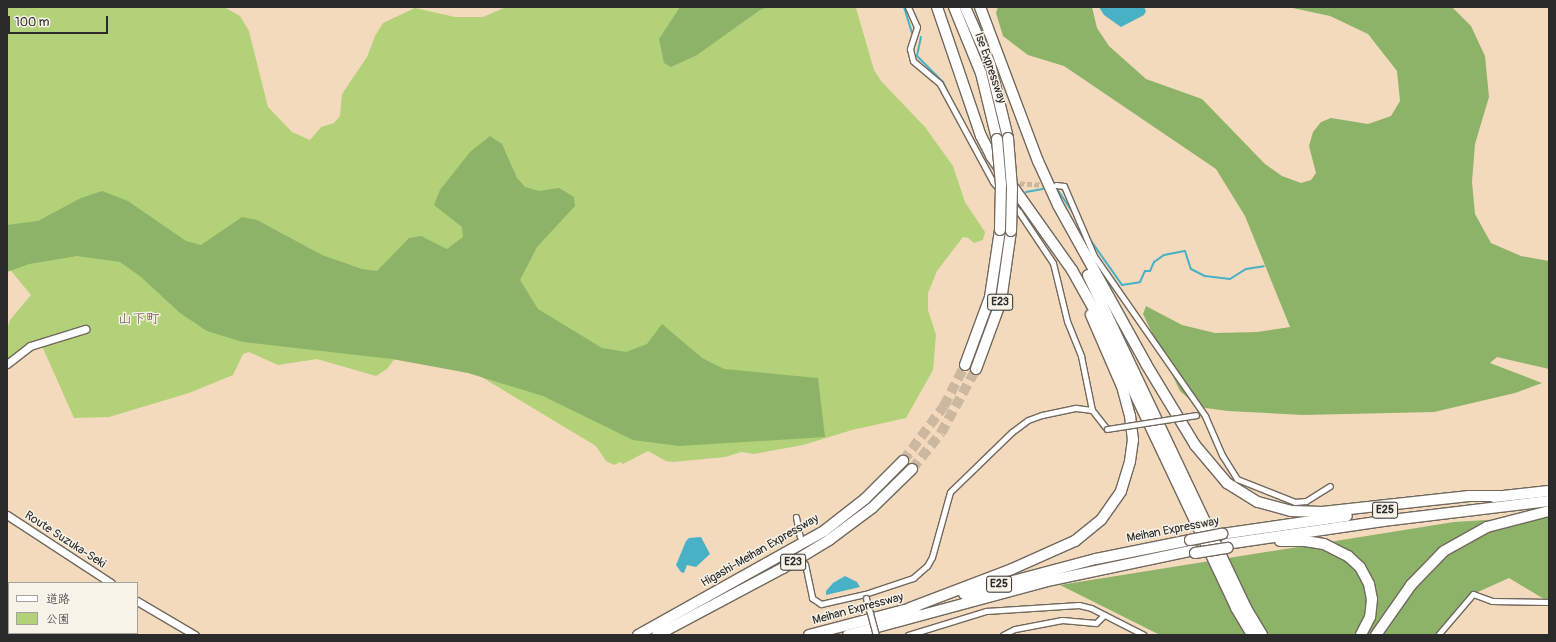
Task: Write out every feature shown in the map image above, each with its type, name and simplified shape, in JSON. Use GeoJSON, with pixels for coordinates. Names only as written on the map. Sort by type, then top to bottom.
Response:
{"type":"FeatureCollection","features":[{"type":"Feature","properties":{"kind":"highway"},"geometry":{"type":"LineString","coordinates":[[937,7],[981,136],[992,156],[1050,238],[1102,324],[1236,608],[1252,635]]}},
{"type":"Feature","properties":{"kind":"highway","name":"Ise Expressway"},"geometry":{"type":"LineString","coordinates":[[954,7],[981,73],[997,139],[1001,185],[1000,230],[990,297],[965,365]]}},
{"type":"Feature","properties":{"kind":"highway","name":"Ise Expressway"},"geometry":{"type":"LineString","coordinates":[[965,7],[990,64],[1008,138],[1012,188],[1011,232],[1001,301],[976,369]]}},
{"type":"Feature","properties":{"kind":"highway"},"geometry":{"type":"LineString","coordinates":[[980,7],[1038,161],[1098,297],[1246,608],[1262,635]]}},
{"type":"Feature","properties":{"kind":"highway"},"geometry":{"type":"LineString","coordinates":[[1058,205],[1121,321],[1195,445],[1216,472],[1243,495],[1275,508],[1307,512],[1469,496],[1499,496]]}},
{"type":"Feature","properties":{"kind":"highway"},"geometry":{"type":"LineString","coordinates":[[910,608],[1012,569],[1075,541],[1101,520],[1121,491],[1130,462],[1133,440],[1123,389],[1091,314],[1050,238]]}},
{"type":"Feature","properties":{"kind":"highway","name":"Higashi-Meihan Expressway"},"geometry":{"type":"LineString","coordinates":[[657,631],[824,531],[865,499],[903,461]]}},
{"type":"Feature","properties":{"kind":"highway","name":"Higashi-Meihan Expressway"},"geometry":{"type":"LineString","coordinates":[[638,635],[657,631],[784,568],[829,540],[872,508],[912,469]]}},
{"type":"Feature","properties":{"kind":"highway","name":"Meihan Expressway"},"geometry":{"type":"LineString","coordinates":[[809,635],[1090,560],[1190,540],[1222,534],[1499,496],[1549,491]]}},
{"type":"Feature","properties":{"kind":"highway","name":"Meihan Expressway"},"geometry":{"type":"LineString","coordinates":[[848,635],[1098,568],[1383,520],[1549,501]]}},
{"type":"Feature","properties":{"kind":"highway"},"geometry":{"type":"LineString","coordinates":[[1376,635],[1411,585],[1444,551],[1486,527],[1549,512]]}},
{"type":"Feature","properties":{"kind":"highway"},"geometry":{"type":"LineString","coordinates":[[1227,546],[1305,540],[1324,544],[1342,552],[1360,567],[1371,592],[1370,617],[1361,635]]}},
{"type":"Feature","properties":{"kind":"main road"},"geometry":{"type":"LineString","coordinates":[[7,364],[30,346],[85,329]]}},
{"type":"Feature","properties":{"kind":"main road","name":"Route Suzuka-Seki"},"geometry":{"type":"LineString","coordinates":[[7,515],[109,582]]}},
{"type":"Feature","properties":{"kind":"main road"},"geometry":{"type":"LineString","coordinates":[[138,602],[195,635]]}},
{"type":"Feature","properties":{"kind":"street"},"geometry":{"type":"LineString","coordinates":[[908,7],[917,27],[910,49],[913,61],[940,84],[995,182],[1019,212],[1053,263],[1067,321],[1081,356],[1092,410],[1107,429],[1196,415]]}},
{"type":"Feature","properties":{"kind":"street"},"geometry":{"type":"LineString","coordinates":[[1056,185],[1064,186],[1094,256],[1205,416],[1222,455],[1237,479],[1295,502],[1306,501],[1330,486]]}},
{"type":"Feature","properties":{"kind":"street"},"geometry":{"type":"LineString","coordinates":[[805,564],[815,602],[826,603],[865,596],[913,578],[927,566],[932,557],[950,492],[1012,432],[1028,420],[1042,415],[1076,408],[1092,410]]}},
{"type":"Feature","properties":{"kind":"street"},"geometry":{"type":"LineString","coordinates":[[796,516],[800,537]]}},
{"type":"Feature","properties":{"kind":"street"},"geometry":{"type":"LineString","coordinates":[[1438,635],[1473,594],[1492,601],[1549,602]]}},
{"type":"Feature","properties":{"kind":"street"},"geometry":{"type":"LineString","coordinates":[[865,596],[876,635]]}},
{"type":"Feature","properties":{"kind":"street"},"geometry":{"type":"LineString","coordinates":[[908,635],[986,612],[1079,605],[1104,615],[1144,635]]}},
{"type":"Feature","properties":{"kind":"street"},"geometry":{"type":"LineString","coordinates":[[1003,635],[1015,629],[1062,620],[1096,623],[1104,615]]}},
{"type":"Feature","properties":{"kind":"green space"},"geometry":{"type":"Polygon","coordinates":[[[7,7],[224,7],[240,16],[249,31],[268,107],[292,132],[310,140],[321,127],[334,123],[340,116],[342,94],[367,57],[375,36],[383,23],[415,8],[455,17],[483,17],[506,7],[853,7],[856,8],[874,70],[881,81],[925,127],[953,166],[965,202],[985,232],[983,240],[974,243],[968,238],[963,237],[937,271],[928,293],[928,310],[936,335],[933,370],[906,418],[852,430],[803,445],[754,454],[741,452],[725,457],[673,462],[666,461],[648,451],[623,464],[620,462],[614,465],[606,461],[596,446],[470,370],[396,357],[387,369],[376,376],[317,359],[278,365],[249,352],[243,354],[233,375],[189,393],[109,417],[74,418],[42,346],[29,350],[7,366],[7,330],[10,320],[31,295],[7,266],[7,7]]]}},
{"type":"Feature","properties":{"kind":"green space"},"geometry":{"type":"Polygon","coordinates":[[[680,7],[768,7],[760,10],[697,55],[671,67],[664,63],[659,39],[680,7]]]}},
{"type":"Feature","properties":{"kind":"green space"},"geometry":{"type":"Polygon","coordinates":[[[998,7],[1092,7],[1097,28],[1109,46],[1146,79],[1202,99],[1265,164],[1282,176],[1301,183],[1311,180],[1316,173],[1309,146],[1313,132],[1321,122],[1331,118],[1368,124],[1391,116],[1400,101],[1397,71],[1368,34],[1330,16],[1288,7],[1452,7],[1471,26],[1485,56],[1489,97],[1475,144],[1472,182],[1475,214],[1491,243],[1521,256],[1549,261],[1549,369],[1497,357],[1490,363],[1542,383],[1515,393],[1434,412],[1303,415],[1228,411],[1198,407],[1180,391],[1143,314],[1146,306],[1182,325],[1215,333],[1257,332],[1290,327],[1245,216],[1216,169],[1064,66],[1028,55],[1003,36],[996,13],[998,7]]]}},
{"type":"Feature","properties":{"kind":"green space"},"geometry":{"type":"Polygon","coordinates":[[[490,136],[502,144],[517,178],[525,187],[539,191],[559,188],[574,197],[575,206],[537,247],[520,280],[538,309],[602,348],[626,352],[647,344],[662,324],[702,358],[724,369],[818,378],[825,437],[679,446],[633,440],[543,396],[468,373],[392,359],[243,342],[207,331],[180,313],[141,277],[120,262],[77,256],[29,264],[7,272],[7,225],[38,221],[81,198],[102,191],[128,201],[186,241],[201,245],[242,217],[257,220],[322,255],[362,269],[377,271],[409,238],[421,236],[447,249],[463,237],[462,227],[434,205],[440,190],[470,152],[490,136]]]}},
{"type":"Feature","properties":{"kind":"green space"},"geometry":{"type":"Polygon","coordinates":[[[1549,516],[1549,602],[1509,578],[1469,596],[1439,635],[1160,635],[1060,585],[1454,522],[1549,516]]]}},
{"type":"Feature","properties":{"kind":"water"},"geometry":{"type":"Polygon","coordinates":[[[1099,7],[1144,7],[1146,11],[1144,15],[1121,27],[1104,15],[1099,7]]]}},
{"type":"Feature","properties":{"kind":"water"},"geometry":{"type":"Polygon","coordinates":[[[701,537],[710,554],[696,567],[687,565],[684,573],[681,572],[676,565],[686,541],[689,538],[701,537]]]}},
{"type":"Feature","properties":{"kind":"water"},"geometry":{"type":"Polygon","coordinates":[[[845,576],[857,582],[860,587],[826,595],[826,591],[833,583],[845,576]]]}},
{"type":"Feature","properties":{"kind":"waterway"},"geometry":{"type":"LineString","coordinates":[[904,7],[912,33]]}},
{"type":"Feature","properties":{"kind":"waterway"},"geometry":{"type":"LineString","coordinates":[[921,37],[917,56],[943,82],[949,95]]}},
{"type":"Feature","properties":{"kind":"waterway"},"geometry":{"type":"LineString","coordinates":[[958,111],[963,122]]}},
{"type":"Feature","properties":{"kind":"waterway"},"geometry":{"type":"LineString","coordinates":[[982,157],[997,183]]}},
{"type":"Feature","properties":{"kind":"waterway"},"geometry":{"type":"LineString","coordinates":[[1055,186],[1074,214]]}},
{"type":"Feature","properties":{"kind":"waterway"},"geometry":{"type":"LineString","coordinates":[[1026,192],[1043,189]]}},
{"type":"Feature","properties":{"kind":"waterway"},"geometry":{"type":"LineString","coordinates":[[1089,238],[1122,285],[1140,282],[1145,271],[1150,271],[1154,262],[1164,255],[1185,251],[1191,269],[1205,276],[1230,279],[1246,269],[1264,266]]}},
{"type":"Feature","properties":{"kind":"tunnel"},"geometry":{"type":"LineString","coordinates":[[1012,183],[1049,185]]}},
{"type":"Feature","properties":{"kind":"tunnel"},"geometry":{"type":"LineString","coordinates":[[903,461],[944,406],[965,365]]}},
{"type":"Feature","properties":{"kind":"tunnel"},"geometry":{"type":"LineString","coordinates":[[912,469],[941,433],[976,369]]}},
{"type":"Feature","properties":{"kind":"district","name":"山下町"},"geometry":{"type":"Point","coordinates":[139,319]}}]}
